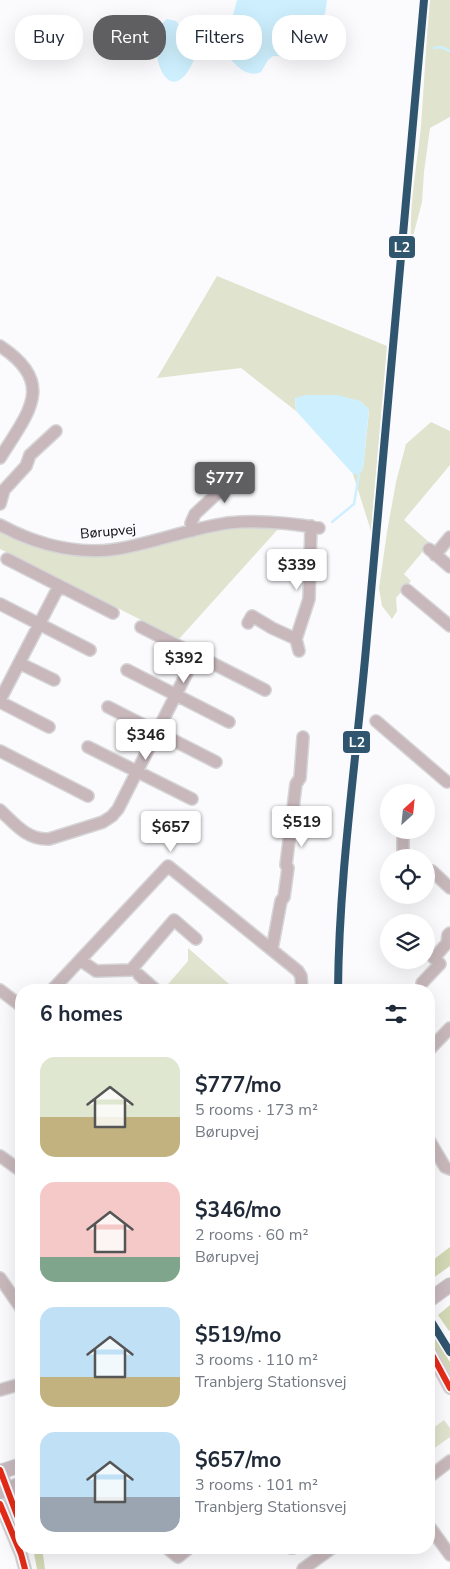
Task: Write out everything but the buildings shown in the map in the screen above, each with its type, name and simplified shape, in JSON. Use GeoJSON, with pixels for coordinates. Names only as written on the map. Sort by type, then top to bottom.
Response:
{"type":"FeatureCollection","features":[{"type":"Feature","properties":{"kind":"main road"},"geometry":{"type":"LineString","coordinates":[[435,1295],[450,1285]]}},
{"type":"Feature","properties":{"kind":"main road"},"geometry":{"type":"LineString","coordinates":[[0,1471],[15,1467]]}},
{"type":"Feature","properties":{"kind":"street"},"geometry":{"type":"LineString","coordinates":[[0,346],[23,364],[32,380],[33,398],[30,408],[0,458]]}},
{"type":"Feature","properties":{"kind":"street"},"geometry":{"type":"LineString","coordinates":[[0,504],[4,490],[26,466],[30,455],[56,431]]}},
{"type":"Feature","properties":{"kind":"street"},"geometry":{"type":"LineString","coordinates":[[192,531],[191,520],[195,514],[241,471]]}},
{"type":"Feature","properties":{"kind":"street","name":"Børupvej"},"geometry":{"type":"LineString","coordinates":[[0,525],[28,539],[53,546],[82,550],[126,548],[211,526],[240,522],[266,522],[315,527],[309,599],[296,639]]}},
{"type":"Feature","properties":{"kind":"street"},"geometry":{"type":"LineString","coordinates":[[450,537],[432,552],[450,567]]}},
{"type":"Feature","properties":{"kind":"street"},"geometry":{"type":"LineString","coordinates":[[7,559],[113,613]]}},
{"type":"Feature","properties":{"kind":"street"},"geometry":{"type":"LineString","coordinates":[[48,727],[0,701],[59,586]]}},
{"type":"Feature","properties":{"kind":"street"},"geometry":{"type":"LineString","coordinates":[[407,590],[450,626]]}},
{"type":"Feature","properties":{"kind":"street"},"geometry":{"type":"LineString","coordinates":[[0,604],[90,650]]}},
{"type":"Feature","properties":{"kind":"street"},"geometry":{"type":"LineString","coordinates":[[248,623],[252,616],[296,639],[299,651]]}},
{"type":"Feature","properties":{"kind":"street"},"geometry":{"type":"LineString","coordinates":[[141,627],[265,690]]}},
{"type":"Feature","properties":{"kind":"street"},"geometry":{"type":"LineString","coordinates":[[0,810],[24,832],[41,839],[103,822],[112,816],[118,809],[196,655]]}},
{"type":"Feature","properties":{"kind":"street"},"geometry":{"type":"LineString","coordinates":[[19,663],[54,680]]}},
{"type":"Feature","properties":{"kind":"street"},"geometry":{"type":"LineString","coordinates":[[128,670],[229,722]]}},
{"type":"Feature","properties":{"kind":"street"},"geometry":{"type":"LineString","coordinates":[[108,707],[216,762]]}},
{"type":"Feature","properties":{"kind":"street"},"geometry":{"type":"LineString","coordinates":[[376,721],[449,782]]}},
{"type":"Feature","properties":{"kind":"street"},"geometry":{"type":"LineString","coordinates":[[271,949],[288,868],[286,865],[296,784],[300,778],[303,737]]}},
{"type":"Feature","properties":{"kind":"street"},"geometry":{"type":"LineString","coordinates":[[88,747],[192,799]]}},
{"type":"Feature","properties":{"kind":"street"},"geometry":{"type":"LineString","coordinates":[[0,750],[88,796]]}},
{"type":"Feature","properties":{"kind":"street"},"geometry":{"type":"LineString","coordinates":[[58,984],[168,866],[298,971],[301,976],[302,984]]}},
{"type":"Feature","properties":{"kind":"street"},"geometry":{"type":"LineString","coordinates":[[435,874],[450,888]]}},
{"type":"Feature","properties":{"kind":"street"},"geometry":{"type":"LineString","coordinates":[[80,960],[96,971],[131,970],[174,920],[196,939]]}},
{"type":"Feature","properties":{"kind":"street"},"geometry":{"type":"LineString","coordinates":[[422,983],[440,964],[431,955],[447,943],[450,933]]}},
{"type":"Feature","properties":{"kind":"street"},"geometry":{"type":"LineString","coordinates":[[139,975],[149,984]]}},
{"type":"Feature","properties":{"kind":"street"},"geometry":{"type":"LineString","coordinates":[[0,990],[15,1001]]}},
{"type":"Feature","properties":{"kind":"street"},"geometry":{"type":"LineString","coordinates":[[435,1044],[450,1028]]}},
{"type":"Feature","properties":{"kind":"street"},"geometry":{"type":"LineString","coordinates":[[435,1150],[445,1166],[450,1169]]}},
{"type":"Feature","properties":{"kind":"street"},"geometry":{"type":"LineString","coordinates":[[0,1156],[15,1167]]}},
{"type":"Feature","properties":{"kind":"street"},"geometry":{"type":"LineString","coordinates":[[0,1278],[15,1299]]}},
{"type":"Feature","properties":{"kind":"street"},"geometry":{"type":"LineString","coordinates":[[435,1360],[450,1388]]}},
{"type":"Feature","properties":{"kind":"street"},"geometry":{"type":"LineString","coordinates":[[0,1390],[15,1386]]}},
{"type":"Feature","properties":{"kind":"street"},"geometry":{"type":"LineString","coordinates":[[435,1472],[450,1461]]}},
{"type":"Feature","properties":{"kind":"street"},"geometry":{"type":"LineString","coordinates":[[0,1471],[4,1491],[15,1514]]}},
{"type":"Feature","properties":{"kind":"street"},"geometry":{"type":"LineString","coordinates":[[0,1504],[15,1540]]}},
{"type":"Feature","properties":{"kind":"street"},"geometry":{"type":"LineString","coordinates":[[435,1534],[450,1555]]}},
{"type":"Feature","properties":{"kind":"street"},"geometry":{"type":"LineString","coordinates":[[21,1554],[25,1569]]}},
{"type":"Feature","properties":{"kind":"street"},"geometry":{"type":"LineString","coordinates":[[303,1569],[320,1554]]}},
{"type":"Feature","properties":{"kind":"green space"},"geometry":{"type":"Polygon","coordinates":[[[430,0],[450,0],[450,117],[430,128],[422,202],[411,244],[412,200],[421,126],[430,0]]]}},
{"type":"Feature","properties":{"kind":"green space"},"geometry":{"type":"Polygon","coordinates":[[[217,276],[387,346],[371,531],[353,474],[359,474],[363,469],[369,410],[360,401],[295,398],[296,411],[241,368],[157,378],[217,276]]]}},
{"type":"Feature","properties":{"kind":"green space"},"geometry":{"type":"Polygon","coordinates":[[[431,422],[450,431],[450,465],[404,520],[430,543],[404,574],[411,581],[396,598],[397,611],[392,619],[382,606],[379,588],[396,482],[406,444],[431,422]]]}},
{"type":"Feature","properties":{"kind":"green space"},"geometry":{"type":"Polygon","coordinates":[[[279,528],[179,639],[0,549],[0,532],[37,548],[71,555],[98,556],[130,552],[221,530],[279,528]]]}},
{"type":"Feature","properties":{"kind":"green space"},"geometry":{"type":"Polygon","coordinates":[[[188,948],[229,984],[168,984],[188,961],[188,948]]]}},
{"type":"Feature","properties":{"kind":"green space"},"geometry":{"type":"Polygon","coordinates":[[[450,1247],[450,1266],[435,1277],[435,1258],[450,1247]]]}},
{"type":"Feature","properties":{"kind":"green space"},"geometry":{"type":"Polygon","coordinates":[[[450,1305],[450,1330],[449,1331],[438,1315],[450,1305]]]}},
{"type":"Feature","properties":{"kind":"green space"},"geometry":{"type":"Polygon","coordinates":[[[435,1338],[450,1362],[450,1376],[435,1348],[435,1338]]]}},
{"type":"Feature","properties":{"kind":"green space"},"geometry":{"type":"Polygon","coordinates":[[[444,1420],[450,1428],[450,1437],[435,1448],[435,1427],[444,1420]]]}},
{"type":"Feature","properties":{"kind":"green space"},"geometry":{"type":"Polygon","coordinates":[[[34,1554],[43,1554],[45,1569],[37,1569],[34,1554]]]}},
{"type":"Feature","properties":{"kind":"water"},"geometry":{"type":"Polygon","coordinates":[[[237,0],[327,0],[324,15],[272,15],[272,57],[261,72],[255,74],[245,71],[232,60],[262,60],[262,15],[233,15],[237,0]]]}},
{"type":"Feature","properties":{"kind":"water"},"geometry":{"type":"Polygon","coordinates":[[[166,20],[176,21],[176,60],[194,60],[184,76],[177,81],[171,81],[166,77],[161,71],[158,62],[158,60],[166,60],[166,20]]]}},
{"type":"Feature","properties":{"kind":"water"},"geometry":{"type":"Polygon","coordinates":[[[306,395],[337,395],[360,401],[369,409],[363,469],[359,474],[353,474],[296,411],[295,398],[306,395]]]}},
{"type":"Feature","properties":{"kind":"waterway"},"geometry":{"type":"LineString","coordinates":[[434,48],[441,47],[450,51]]}},
{"type":"Feature","properties":{"kind":"waterway"},"geometry":{"type":"LineString","coordinates":[[332,522],[354,504],[359,474]]}},
{"type":"Feature","properties":{"kind":"transit line","name":"L2"},"geometry":{"type":"LineString","coordinates":[[338,984],[345,858],[367,637],[424,0]]}},
{"type":"Feature","properties":{"kind":"transit line","name":"L2"},"geometry":{"type":"LineString","coordinates":[[435,1328],[450,1352]]}},
{"type":"Feature","properties":{"kind":"transit line"},"geometry":{"type":"LineString","coordinates":[[435,1360],[450,1388]]}},
{"type":"Feature","properties":{"kind":"transit line"},"geometry":{"type":"LineString","coordinates":[[0,1470],[15,1510]]}},
{"type":"Feature","properties":{"kind":"transit line"},"geometry":{"type":"LineString","coordinates":[[0,1504],[15,1540]]}},
{"type":"Feature","properties":{"kind":"transit line"},"geometry":{"type":"LineString","coordinates":[[21,1554],[25,1569]]}}]}
